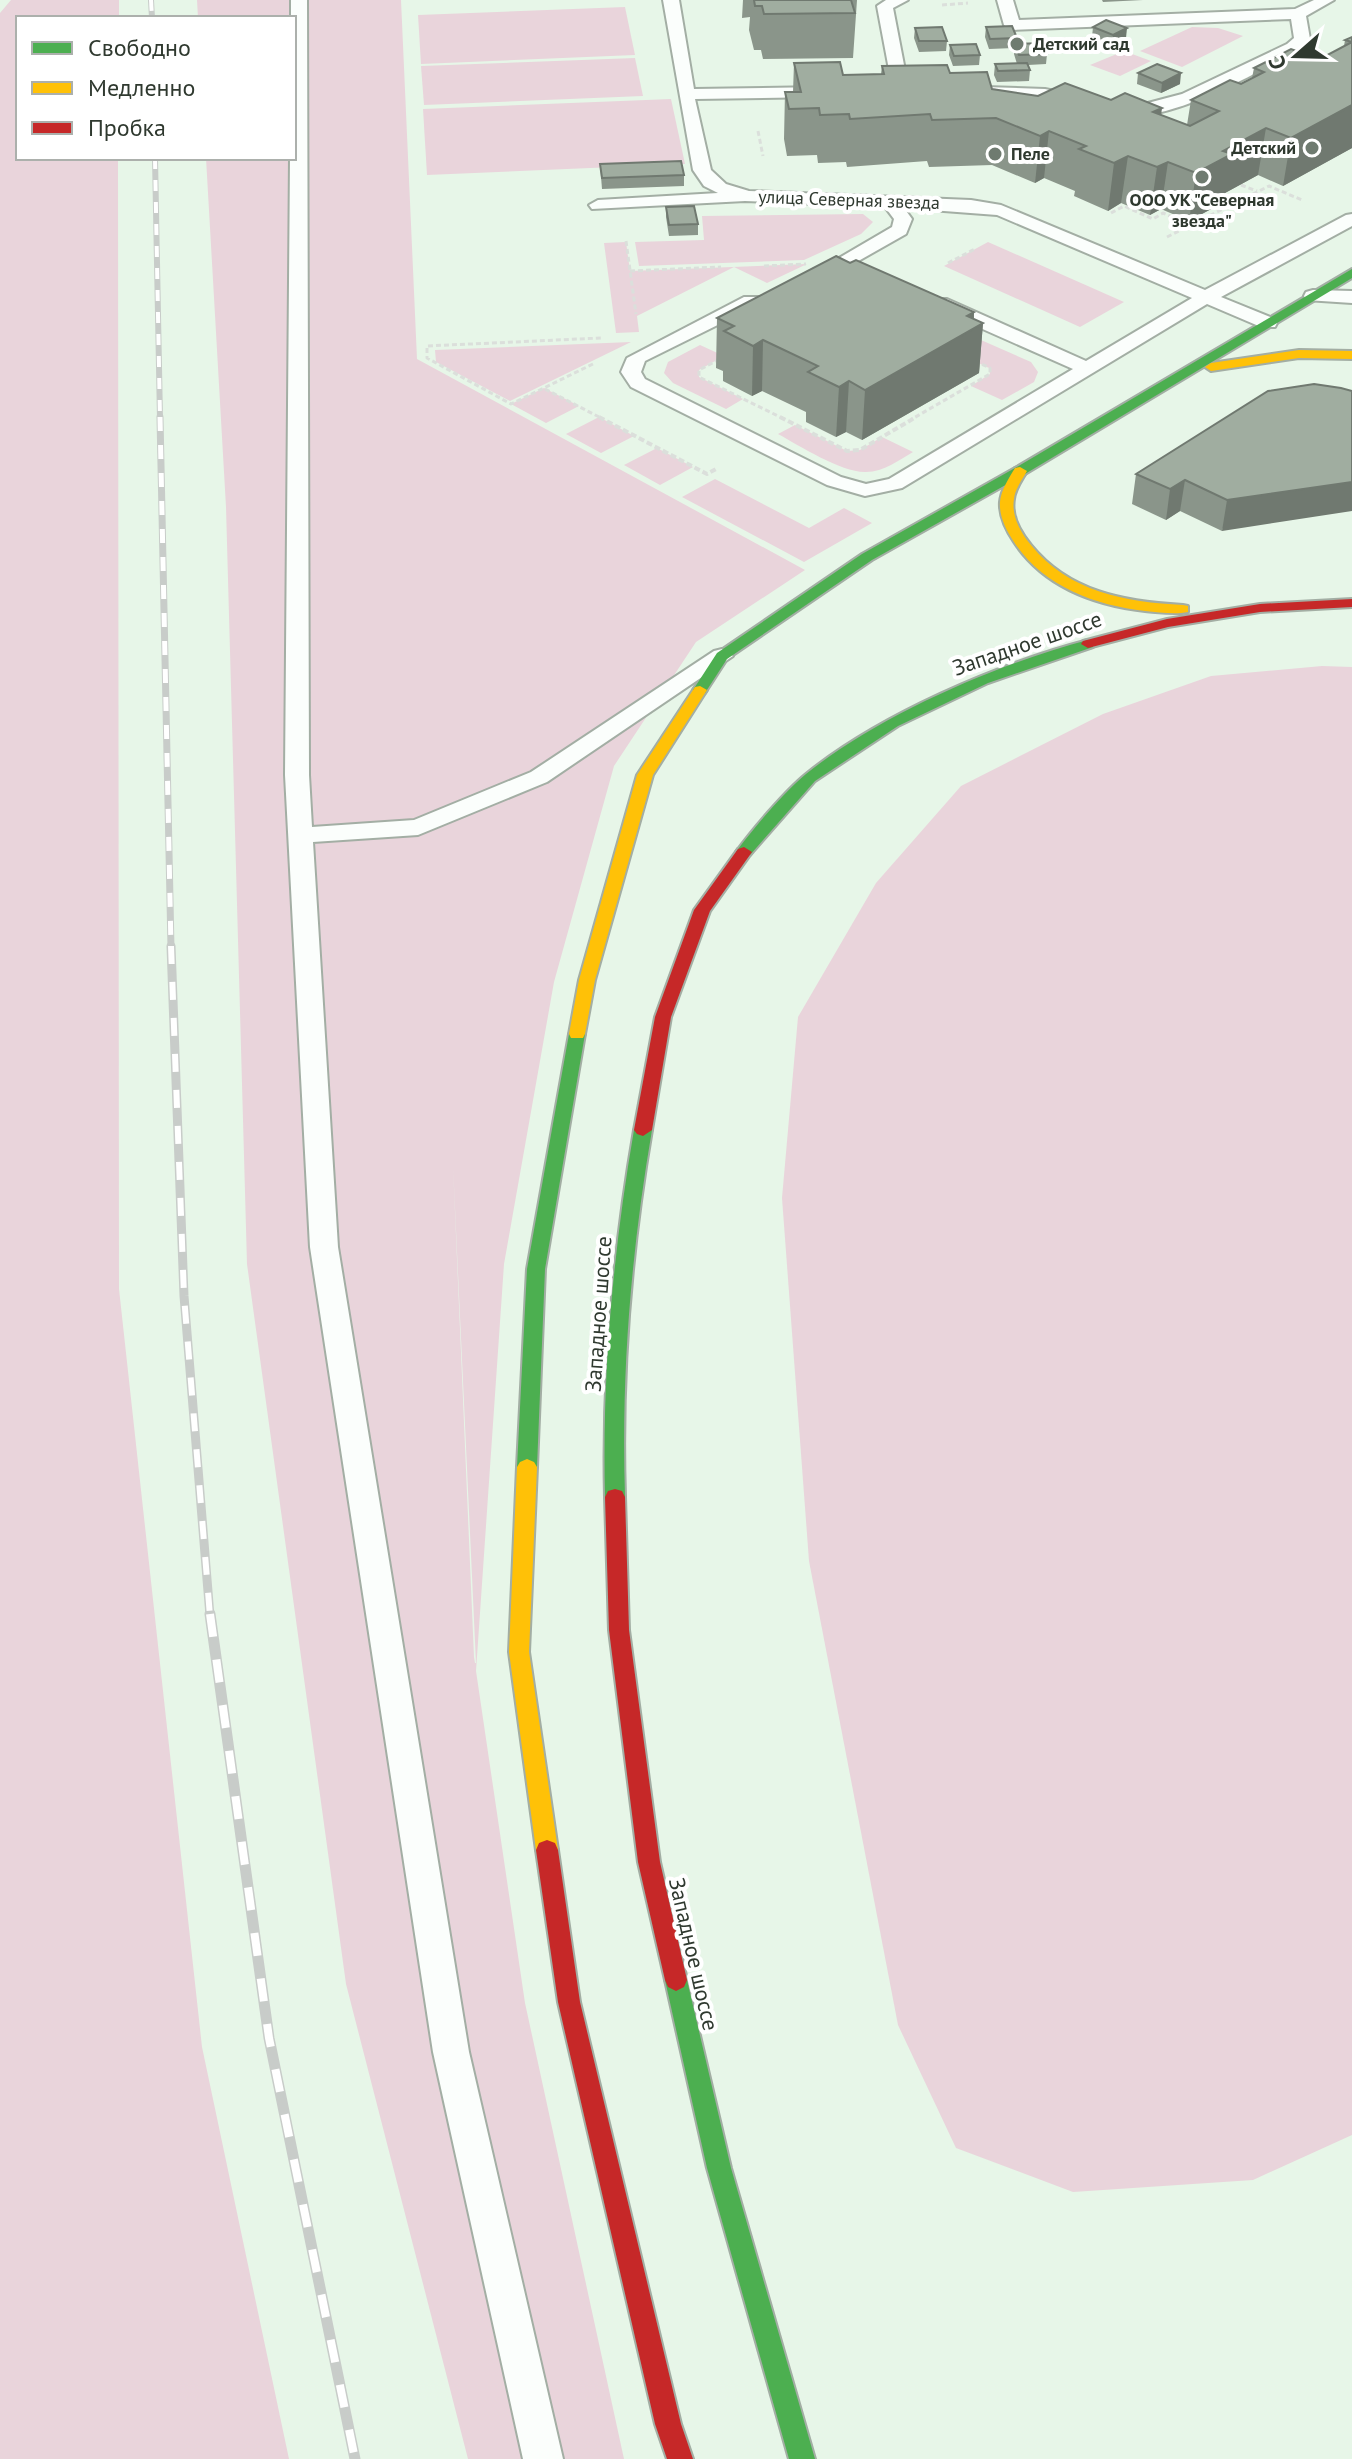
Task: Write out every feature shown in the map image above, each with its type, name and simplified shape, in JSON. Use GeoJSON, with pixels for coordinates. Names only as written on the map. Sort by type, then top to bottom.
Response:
{"type":"FeatureCollection","features":[{"type":"Feature","properties":{"kind":"highway"},"geometry":{"type":"LineString","coordinates":[[680,2459],[668,2424],[569,2002],[519,1652],[536,1269],[587,980],[645,775],[722,656],[867,557],[1020,471],[1352,273]]}},
{"type":"Feature","properties":{"kind":"highway"},"geometry":{"type":"LineString","coordinates":[[1183,372],[1238,361],[1299,354],[1352,355]]}},
{"type":"Feature","properties":{"kind":"highway"},"geometry":{"type":"LineString","coordinates":[[1020,471],[1008,495],[1008,520],[1025,551],[1058,579],[1094,595],[1133,605],[1172,609],[1260,608]]}},
{"type":"Feature","properties":{"kind":"highway","name":"Западное шоссе"},"geometry":{"type":"LineString","coordinates":[[802,2459],[719,2168],[649,1862],[619,1630],[613,1450],[620,1291],[641,1140],[663,1017],[702,910],[752,842],[810,778],[893,723],[983,680],[1075,648],[1154,627],[1260,608],[1351,603]]}},
{"type":"Feature","properties":{"kind":"lane"},"geometry":{"type":"LineString","coordinates":[[299,0],[297,775],[324,1247],[451,2052],[543,2459]]}},
{"type":"Feature","properties":{"kind":"lane","name":"улица Северная звезда"},"geometry":{"type":"LineString","coordinates":[[671,0],[702,170],[710,182],[720,188],[748,196],[971,205],[1001,210],[1268,323]]}},
{"type":"Feature","properties":{"kind":"lane"},"geometry":{"type":"LineString","coordinates":[[900,0],[885,6],[902,91]]}},
{"type":"Feature","properties":{"kind":"lane"},"geometry":{"type":"LineString","coordinates":[[1005,0],[1012,25],[1298,14],[1326,0]]}},
{"type":"Feature","properties":{"kind":"lane"},"geometry":{"type":"LineString","coordinates":[[965,92],[1045,94],[1104,106],[1146,110],[1171,105],[1293,47],[1302,39],[1298,14]]}},
{"type":"Feature","properties":{"kind":"lane"},"geometry":{"type":"LineString","coordinates":[[686,94],[842,92]]}},
{"type":"Feature","properties":{"kind":"lane"},"geometry":{"type":"LineString","coordinates":[[598,205],[748,196]]}},
{"type":"Feature","properties":{"kind":"lane"},"geometry":{"type":"LineString","coordinates":[[821,266],[846,262],[900,230],[903,219],[890,201]]}},
{"type":"Feature","properties":{"kind":"lane"},"geometry":{"type":"LineString","coordinates":[[772,291],[637,358],[631,372],[638,383],[834,481],[865,490],[895,484],[1206,297],[1352,219]]}},
{"type":"Feature","properties":{"kind":"lane"},"geometry":{"type":"LineString","coordinates":[[846,262],[874,274]]}},
{"type":"Feature","properties":{"kind":"lane"},"geometry":{"type":"LineString","coordinates":[[916,293],[1089,369]]}},
{"type":"Feature","properties":{"kind":"lane"},"geometry":{"type":"LineString","coordinates":[[1313,296],[1352,297]]}},
{"type":"Feature","properties":{"kind":"lane"},"geometry":{"type":"LineString","coordinates":[[300,835],[418,827],[539,777],[722,656]]}},
{"type":"Feature","properties":{"kind":"path"},"geometry":{"type":"LineString","coordinates":[[1241,185],[1257,191]]}},
{"type":"Feature","properties":{"kind":"path"},"geometry":{"type":"LineString","coordinates":[[1166,238],[1269,186],[1305,201]]}},
{"type":"Feature","properties":{"kind":"path"},"geometry":{"type":"LineString","coordinates":[[1109,214],[1124,206],[1153,219],[1163,213],[1191,225]]}},
{"type":"Feature","properties":{"kind":"path"},"geometry":{"type":"LineString","coordinates":[[630,271],[734,267]]}},
{"type":"Feature","properties":{"kind":"path"},"geometry":{"type":"LineString","coordinates":[[841,300],[990,368],[990,374],[895,430],[860,450],[847,451],[699,377],[699,370],[821,305],[841,300]]}},
{"type":"Feature","properties":{"kind":"path"},"geometry":{"type":"LineString","coordinates":[[637,316],[638,324]]}},
{"type":"Feature","properties":{"kind":"path"},"geometry":{"type":"LineString","coordinates":[[565,329],[566,340]]}},
{"type":"Feature","properties":{"kind":"path"},"geometry":{"type":"LineString","coordinates":[[469,333],[469,344]]}},
{"type":"Feature","properties":{"kind":"path"},"geometry":{"type":"LineString","coordinates":[[593,364],[511,404],[427,358],[427,346],[610,338]]}},
{"type":"Feature","properties":{"kind":"path"},"geometry":{"type":"LineString","coordinates":[[544,388],[707,474]]}},
{"type":"Feature","properties":{"kind":"shaded area"},"geometry":{"type":"Polygon","coordinates":[[[11,0],[119,0],[119,16],[16,16],[16,160],[118,160],[119,1289],[202,2047],[289,2459],[0,2459],[0,13],[11,0]]]}},
{"type":"Feature","properties":{"kind":"shaded area"},"geometry":{"type":"Polygon","coordinates":[[[197,0],[401,0],[417,359],[805,570],[696,642],[614,766],[554,982],[504,1264],[476,1671],[525,2003],[624,2459],[468,2459],[346,1984],[247,1264],[226,507],[206,160],[296,160],[296,16],[198,16],[197,0]],[[453,1165],[474,1657],[476,1663],[453,1165]]]}},
{"type":"Feature","properties":{"kind":"shaded area"},"geometry":{"type":"Polygon","coordinates":[[[625,7],[635,55],[421,64],[418,15],[625,7]]]}},
{"type":"Feature","properties":{"kind":"shaded area"},"geometry":{"type":"Polygon","coordinates":[[[1192,27],[1218,28],[1243,36],[1182,67],[1140,51],[1192,27]]]}},
{"type":"Feature","properties":{"kind":"shaded area"},"geometry":{"type":"Polygon","coordinates":[[[1124,51],[1151,61],[1120,76],[1090,65],[1124,51]]]}},
{"type":"Feature","properties":{"kind":"shaded area"},"geometry":{"type":"Polygon","coordinates":[[[635,58],[643,96],[424,105],[421,66],[635,58]]]}},
{"type":"Feature","properties":{"kind":"shaded area"},"geometry":{"type":"Polygon","coordinates":[[[671,99],[685,164],[427,175],[423,109],[671,99]]]}},
{"type":"Feature","properties":{"kind":"shaded area"},"geometry":{"type":"Polygon","coordinates":[[[863,214],[873,222],[861,234],[804,260],[639,266],[635,242],[704,240],[702,216],[863,214]]]}},
{"type":"Feature","properties":{"kind":"shaded area"},"geometry":{"type":"Polygon","coordinates":[[[626,242],[630,271],[807,264],[767,283],[734,267],[637,316],[639,332],[616,333],[604,243],[626,242]]]}},
{"type":"Feature","properties":{"kind":"shaded area"},"geometry":{"type":"Polygon","coordinates":[[[988,242],[1124,302],[1080,327],[944,266],[988,242]]]}},
{"type":"Feature","properties":{"kind":"shaded area"},"geometry":{"type":"Polygon","coordinates":[[[965,333],[1031,362],[1038,372],[1034,382],[1002,400],[971,386],[990,374],[989,368],[942,346],[965,333]]]}},
{"type":"Feature","properties":{"kind":"shaded area"},"geometry":{"type":"Polygon","coordinates":[[[631,342],[510,401],[436,362],[435,350],[631,342]]]}},
{"type":"Feature","properties":{"kind":"shaded area"},"geometry":{"type":"Polygon","coordinates":[[[700,345],[724,356],[699,370],[699,377],[743,399],[726,409],[673,383],[664,373],[668,362],[700,345]]]}},
{"type":"Feature","properties":{"kind":"shaded area"},"geometry":{"type":"Polygon","coordinates":[[[544,388],[579,406],[546,423],[511,404],[544,388]]]}},
{"type":"Feature","properties":{"kind":"shaded area"},"geometry":{"type":"Polygon","coordinates":[[[599,417],[634,436],[601,453],[566,434],[599,417]]]}},
{"type":"Feature","properties":{"kind":"shaded area"},"geometry":{"type":"Polygon","coordinates":[[[795,425],[847,451],[860,450],[882,437],[913,452],[879,470],[856,471],[821,458],[778,434],[795,425]]]}},
{"type":"Feature","properties":{"kind":"shaded area"},"geometry":{"type":"Polygon","coordinates":[[[657,448],[693,467],[660,485],[624,465],[657,448]]]}},
{"type":"Feature","properties":{"kind":"shaded area"},"geometry":{"type":"Polygon","coordinates":[[[715,479],[809,528],[844,508],[872,523],[804,562],[682,497],[715,479]]]}},
{"type":"Feature","properties":{"kind":"shaded area"},"geometry":{"type":"Polygon","coordinates":[[[1322,666],[1352,667],[1352,2135],[1253,2180],[1073,2192],[956,2148],[898,2025],[809,1561],[782,1198],[798,1017],[876,883],[961,786],[1103,714],[1211,676],[1322,666]]]}},
{"type":"Feature","properties":{"kind":"building"},"geometry":{"type":"Polygon","coordinates":[[[754,0],[851,0],[855,13],[764,14],[762,6],[755,6],[754,0]]]}},
{"type":"Feature","properties":{"kind":"building"},"geometry":{"type":"Polygon","coordinates":[[[1106,20],[1127,28],[1113,35],[1093,27],[1106,20]]]}},
{"type":"Feature","properties":{"kind":"building"},"geometry":{"type":"Polygon","coordinates":[[[1012,26],[1017,38],[990,39],[986,27],[1012,26]]]}},
{"type":"Feature","properties":{"kind":"building"},"geometry":{"type":"Polygon","coordinates":[[[942,27],[947,41],[919,41],[915,28],[942,27]]]}},
{"type":"Feature","properties":{"kind":"building"},"geometry":{"type":"Polygon","coordinates":[[[1352,42],[1352,105],[1291,138],[1266,128],[1223,151],[1232,154],[1196,173],[1168,162],[1157,167],[1128,156],[1114,163],[1079,149],[1086,146],[1049,131],[1040,136],[996,118],[932,120],[930,114],[850,119],[849,114],[820,115],[819,108],[789,109],[785,92],[801,92],[794,63],[840,62],[843,75],[884,74],[882,66],[947,65],[950,73],[987,72],[992,89],[1038,96],[1065,83],[1111,100],[1125,93],[1162,108],[1153,112],[1190,126],[1219,111],[1191,100],[1230,80],[1241,84],[1264,72],[1254,68],[1291,49],[1320,59],[1352,42]]]}},
{"type":"Feature","properties":{"kind":"building"},"geometry":{"type":"Polygon","coordinates":[[[1041,43],[1047,54],[1019,55],[1014,44],[1041,43]]]}},
{"type":"Feature","properties":{"kind":"building"},"geometry":{"type":"Polygon","coordinates":[[[976,44],[980,55],[954,56],[950,45],[976,44]]]}},
{"type":"Feature","properties":{"kind":"building"},"geometry":{"type":"Polygon","coordinates":[[[1027,63],[1030,70],[998,71],[995,64],[1027,63]]]}},
{"type":"Feature","properties":{"kind":"building"},"geometry":{"type":"Polygon","coordinates":[[[1157,64],[1181,73],[1162,83],[1138,73],[1157,64]]]}},
{"type":"Feature","properties":{"kind":"building"},"geometry":{"type":"Polygon","coordinates":[[[681,161],[684,175],[602,178],[600,164],[681,161]]]}},
{"type":"Feature","properties":{"kind":"building"},"geometry":{"type":"Polygon","coordinates":[[[694,206],[698,224],[669,225],[666,207],[694,206]]]}},
{"type":"Feature","properties":{"kind":"building"},"geometry":{"type":"Polygon","coordinates":[[[836,256],[850,263],[856,260],[974,312],[967,316],[983,323],[865,390],[849,381],[839,387],[808,372],[818,366],[763,340],[753,346],[724,331],[734,326],[717,318],[836,256]]]}},
{"type":"Feature","properties":{"kind":"building"},"geometry":{"type":"Polygon","coordinates":[[[1314,384],[1352,391],[1352,482],[1227,500],[1185,480],[1170,489],[1136,474],[1268,391],[1314,384]]]}},
{"type":"Feature","properties":{"kind":"railway"},"geometry":{"type":"LineString","coordinates":[[151,0],[152,16]]}},
{"type":"Feature","properties":{"kind":"railway"},"geometry":{"type":"LineString","coordinates":[[155,160],[160,419]]}},
{"type":"Feature","properties":{"kind":"railway"},"geometry":{"type":"LineString","coordinates":[[160,417],[171,948]]}},
{"type":"Feature","properties":{"kind":"railway"},"geometry":{"type":"LineString","coordinates":[[171,946],[184,1296],[210,1616]]}},
{"type":"Feature","properties":{"kind":"railway"},"geometry":{"type":"LineString","coordinates":[[210,1614],[269,2038],[355,2459]]}},
{"type":"Feature","properties":{"kind":"traffic: fast"},"geometry":{"type":"LineString","coordinates":[[700,690],[722,656],[867,557],[1020,471],[1352,273]]}},
{"type":"Feature","properties":{"kind":"traffic: fast"},"geometry":{"type":"LineString","coordinates":[[744,852],[810,778],[893,723],[983,680],[1088,644]]}},
{"type":"Feature","properties":{"kind":"traffic: fast"},"geometry":{"type":"LineString","coordinates":[[527,1467],[536,1269],[577,1034]]}},
{"type":"Feature","properties":{"kind":"traffic: fast"},"geometry":{"type":"LineString","coordinates":[[615,1497],[614,1405],[619,1313],[643,1130]]}},
{"type":"Feature","properties":{"kind":"traffic: fast"},"geometry":{"type":"LineString","coordinates":[[676,1980],[719,2168],[802,2459]]}},
{"type":"Feature","properties":{"kind":"traffic: slow"},"geometry":{"type":"LineString","coordinates":[[1211,367],[1299,354],[1352,355]]}},
{"type":"Feature","properties":{"kind":"traffic: slow"},"geometry":{"type":"LineString","coordinates":[[1020,471],[1008,495],[1007,511],[1016,534],[1038,562],[1055,576],[1094,596],[1138,606],[1183,609]]}},
{"type":"Feature","properties":{"kind":"traffic: slow"},"geometry":{"type":"LineString","coordinates":[[577,1034],[587,980],[645,775],[700,690]]}},
{"type":"Feature","properties":{"kind":"traffic: slow"},"geometry":{"type":"LineString","coordinates":[[527,1467],[519,1652],[547,1850]]}},
{"type":"Feature","properties":{"kind":"traffic: jam"},"geometry":{"type":"LineString","coordinates":[[1088,644],[1167,623],[1260,608],[1352,603]]}},
{"type":"Feature","properties":{"kind":"traffic: jam"},"geometry":{"type":"LineString","coordinates":[[643,1130],[663,1017],[702,910],[744,852]]}},
{"type":"Feature","properties":{"kind":"traffic: jam"},"geometry":{"type":"LineString","coordinates":[[615,1497],[619,1630],[649,1862],[676,1980]]}},
{"type":"Feature","properties":{"kind":"traffic: jam"},"geometry":{"type":"LineString","coordinates":[[547,1850],[569,2002],[668,2424],[680,2459]]}},
{"type":"Feature","properties":{"kind":"place","name":"Детский сад"},"geometry":{"type":"Point","coordinates":[1017,44]}},
{"type":"Feature","properties":{"kind":"place","name":"Детский"},"geometry":{"type":"Point","coordinates":[1312,148]}},
{"type":"Feature","properties":{"kind":"place","name":"Пеле"},"geometry":{"type":"Point","coordinates":[995,154]}},
{"type":"Feature","properties":{"kind":"place","name":"ООО УК \"Северная звезда\""},"geometry":{"type":"Point","coordinates":[1202,177]}}]}
